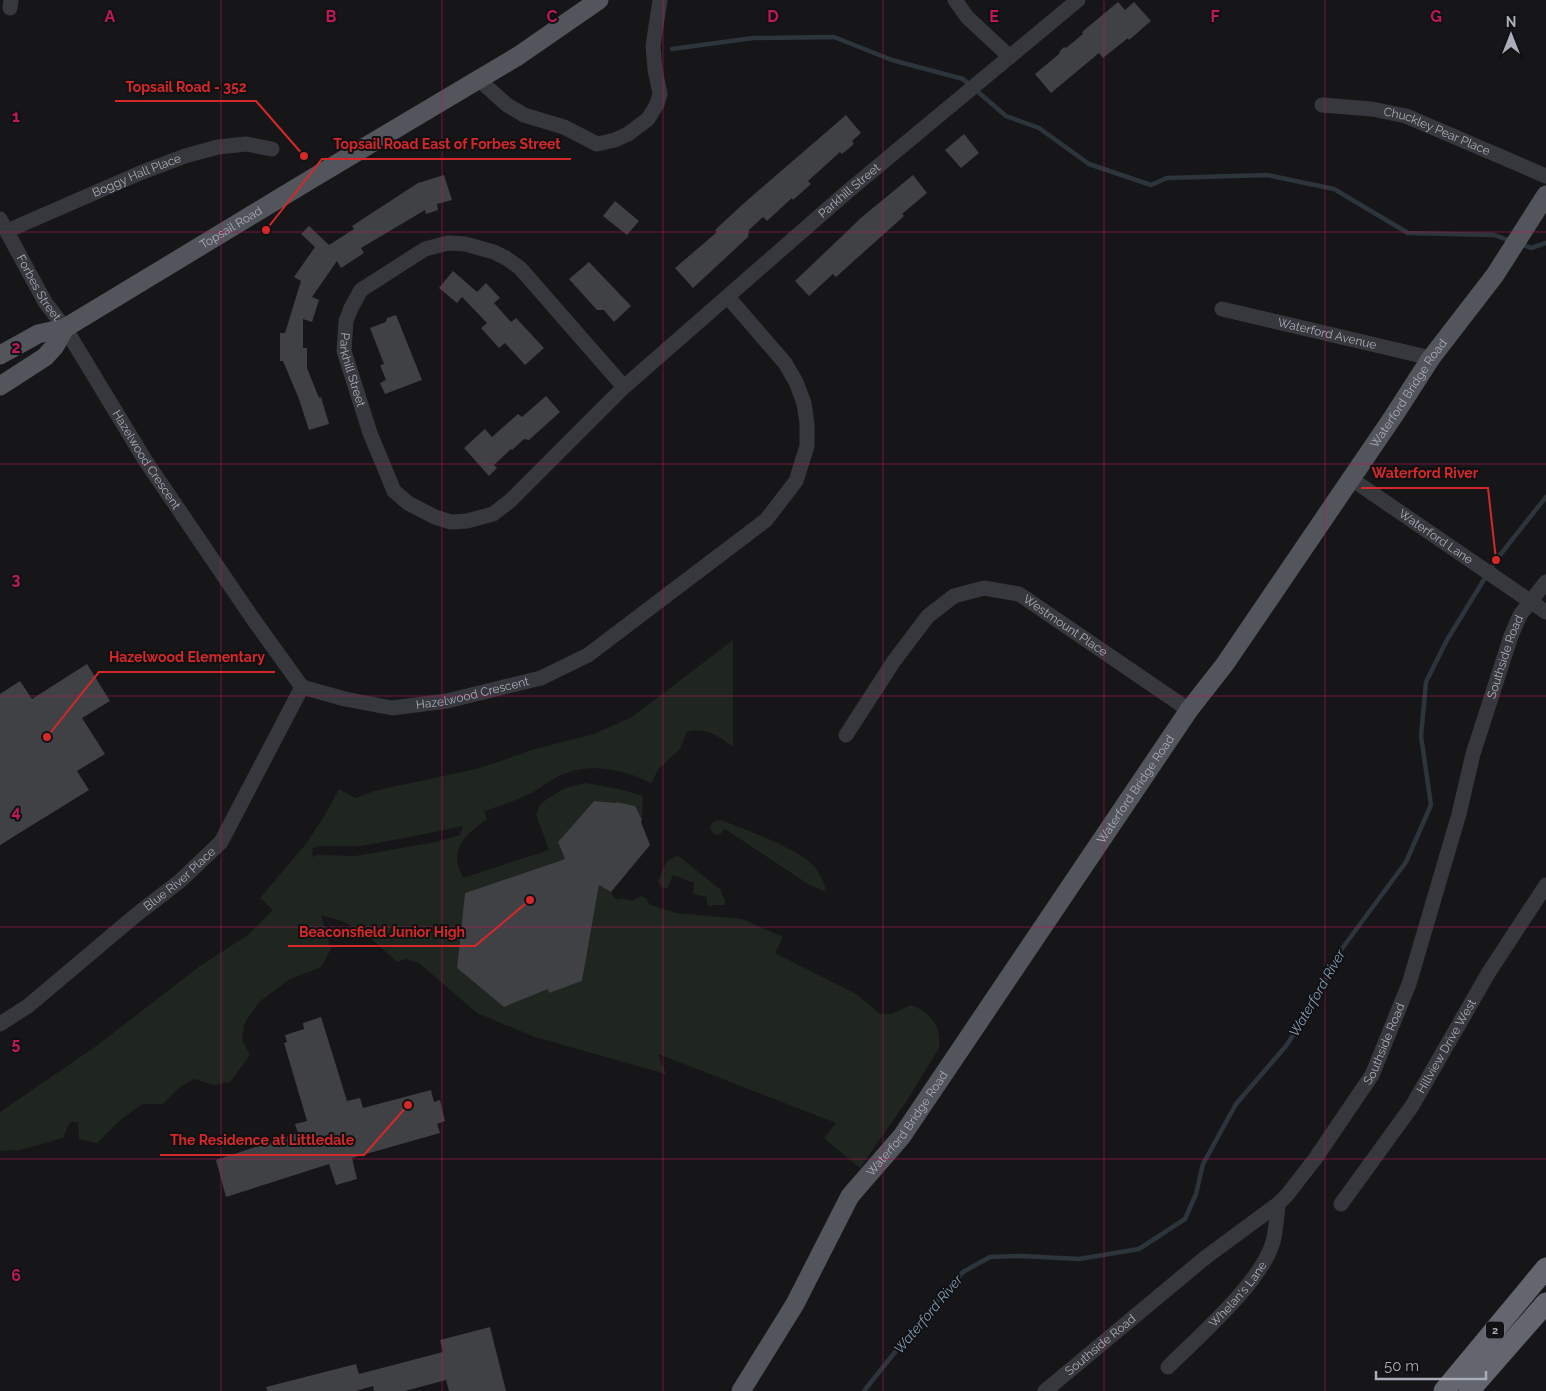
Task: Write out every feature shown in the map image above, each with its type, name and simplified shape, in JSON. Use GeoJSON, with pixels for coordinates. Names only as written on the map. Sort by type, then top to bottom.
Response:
{"type":"FeatureCollection","features":[{"type":"Feature","properties":{"kind":"highway","name":"2"},"geometry":{"type":"LineString","coordinates":[[1444,1391],[1546,1268]]}},
{"type":"Feature","properties":{"kind":"highway","name":"2"},"geometry":{"type":"LineString","coordinates":[[1469,1391],[1546,1303]]}},
{"type":"Feature","properties":{"kind":"main road","name":"Topsail Road"},"geometry":{"type":"LineString","coordinates":[[0,355],[38,334],[65,328],[518,56],[599,0]]}},
{"type":"Feature","properties":{"kind":"main road","name":"Waterford Bridge Road"},"geometry":{"type":"LineString","coordinates":[[741,1391],[795,1304],[850,1196],[902,1136],[1189,710],[1224,664],[1393,417],[1430,358],[1495,275],[1546,194]]}},
{"type":"Feature","properties":{"kind":"main road","name":"Topsail Road"},"geometry":{"type":"LineString","coordinates":[[0,386],[45,357],[55,346],[65,328]]}},
{"type":"Feature","properties":{"kind":"street"},"geometry":{"type":"LineString","coordinates":[[478,79],[511,108],[524,115],[564,127],[597,144],[615,140],[628,134],[648,118],[657,104],[660,94],[652,46],[660,0]]}},
{"type":"Feature","properties":{"kind":"street"},"geometry":{"type":"LineString","coordinates":[[955,0],[966,17],[1010,57]]}},
{"type":"Feature","properties":{"kind":"street","name":"Parkhill Street"},"geometry":{"type":"LineString","coordinates":[[624,387],[520,268],[506,258],[480,247],[465,244],[448,244],[425,249],[361,290],[346,321],[344,351],[370,434],[394,491],[415,507],[435,517],[451,522],[467,521],[493,514],[510,501],[624,387],[847,192],[1078,0]]}},
{"type":"Feature","properties":{"kind":"street","name":"Chuckley Pear Place"},"geometry":{"type":"LineString","coordinates":[[1322,104],[1372,109],[1406,116],[1546,176]]}},
{"type":"Feature","properties":{"kind":"street","name":"Boggy Hall Place"},"geometry":{"type":"LineString","coordinates":[[3,225],[185,156],[218,147],[246,144],[272,149]]}},
{"type":"Feature","properties":{"kind":"street","name":"Forbes Street"},"geometry":{"type":"LineString","coordinates":[[3,225],[45,302],[65,328]]}},
{"type":"Feature","properties":{"kind":"street","name":"Hazelwood Crescent"},"geometry":{"type":"LineString","coordinates":[[65,328],[146,460],[252,619],[302,687],[345,699],[392,708],[447,701],[542,678],[588,655],[766,520],[796,481],[807,446],[805,410],[796,382],[785,362],[728,298]]}},
{"type":"Feature","properties":{"kind":"street","name":"Waterford Avenue"},"geometry":{"type":"LineString","coordinates":[[1222,310],[1430,358]]}},
{"type":"Feature","properties":{"kind":"street","name":"Waterford Lane"},"geometry":{"type":"LineString","coordinates":[[1350,478],[1546,612]]}},
{"type":"Feature","properties":{"kind":"street","name":"Southside Road"},"geometry":{"type":"LineString","coordinates":[[1045,1391],[1206,1258],[1278,1204],[1316,1159],[1372,1075],[1409,984],[1454,831],[1473,754],[1515,624],[1530,601],[1546,582]]}},
{"type":"Feature","properties":{"kind":"street","name":"Westmount Place"},"geometry":{"type":"LineString","coordinates":[[846,735],[894,660],[928,616],[954,596],[984,588],[1019,594],[1189,710]]}},
{"type":"Feature","properties":{"kind":"street","name":"Blue River Place"},"geometry":{"type":"LineString","coordinates":[[0,1024],[28,1006],[136,915],[180,881],[221,842],[302,687]]}},
{"type":"Feature","properties":{"kind":"street","name":"Hillview Drive West"},"geometry":{"type":"LineString","coordinates":[[1341,1204],[1412,1106],[1489,972],[1546,885]]}},
{"type":"Feature","properties":{"kind":"street","name":"Whelan's Lane"},"geometry":{"type":"LineString","coordinates":[[1168,1367],[1253,1279],[1266,1259],[1273,1241],[1278,1204]]}},
{"type":"Feature","properties":{"kind":"shaded area"},"geometry":{"type":"Polygon","coordinates":[[[733,640],[733,747],[717,736],[706,732],[687,732],[680,749],[658,770],[651,783],[618,771],[595,768],[583,769],[561,775],[525,796],[484,811],[487,819],[467,836],[458,852],[457,859],[463,878],[549,850],[536,815],[540,805],[565,788],[586,783],[643,796],[642,820],[634,806],[617,802],[594,801],[558,842],[565,859],[465,893],[457,968],[504,1007],[548,989],[549,993],[582,981],[599,885],[611,892],[614,898],[619,900],[620,898],[632,901],[641,896],[646,898],[650,905],[677,913],[742,919],[783,937],[775,953],[856,994],[880,1014],[892,1014],[911,1005],[918,1008],[929,1016],[939,1033],[939,1048],[908,1099],[860,1168],[824,1138],[836,1123],[658,1054],[666,1074],[535,1037],[477,1013],[419,963],[406,959],[397,962],[366,934],[344,922],[321,915],[331,949],[321,967],[290,979],[259,1002],[244,1024],[242,1040],[250,1055],[230,1082],[213,1085],[194,1079],[179,1088],[163,1104],[143,1104],[121,1119],[97,1143],[79,1139],[78,1122],[70,1122],[63,1138],[20,1150],[0,1151],[0,1112],[95,1047],[200,966],[248,935],[273,910],[260,898],[305,845],[325,815],[339,789],[356,798],[374,791],[480,768],[535,749],[594,734],[632,717],[733,640]],[[463,826],[360,846],[319,846],[313,848],[312,857],[318,855],[355,856],[431,843],[460,835],[463,826]]]}},
{"type":"Feature","properties":{"kind":"shaded area"},"geometry":{"type":"Polygon","coordinates":[[[721,820],[795,852],[813,865],[819,874],[826,892],[808,884],[725,829],[719,835],[714,834],[710,829],[711,824],[721,820]]]}},
{"type":"Feature","properties":{"kind":"shaded area"},"geometry":{"type":"Polygon","coordinates":[[[677,856],[722,891],[725,905],[713,905],[712,907],[707,905],[707,897],[693,894],[694,883],[673,875],[667,889],[661,887],[658,881],[667,861],[677,856]]]}},
{"type":"Feature","properties":{"kind":"building"},"geometry":{"type":"Polygon","coordinates":[[[1118,2],[1125,10],[1134,2],[1151,21],[1129,40],[1128,38],[1103,58],[1099,53],[1051,93],[1035,74],[1118,2]]]}},
{"type":"Feature","properties":{"kind":"building"},"geometry":{"type":"Polygon","coordinates":[[[846,115],[861,133],[852,141],[854,144],[842,154],[840,152],[808,181],[811,184],[793,200],[792,198],[767,221],[763,217],[749,230],[748,237],[693,288],[675,268],[717,232],[715,230],[743,204],[846,115]]]}},
{"type":"Feature","properties":{"kind":"building"},"geometry":{"type":"Polygon","coordinates":[[[964,134],[979,153],[961,168],[945,150],[964,134]]]}},
{"type":"Feature","properties":{"kind":"building"},"geometry":{"type":"Polygon","coordinates":[[[444,175],[452,200],[437,204],[438,210],[426,214],[425,210],[361,248],[364,253],[341,268],[337,261],[312,297],[319,300],[312,322],[303,319],[303,348],[307,348],[307,368],[319,398],[321,397],[329,424],[309,430],[299,399],[283,361],[280,361],[280,333],[285,333],[301,281],[294,277],[315,247],[301,234],[309,226],[329,245],[354,229],[352,226],[418,183],[444,175]]]}},
{"type":"Feature","properties":{"kind":"building"},"geometry":{"type":"Polygon","coordinates":[[[913,175],[927,193],[902,214],[904,216],[836,277],[833,274],[809,296],[795,281],[862,217],[913,175]]]}},
{"type":"Feature","properties":{"kind":"building"},"geometry":{"type":"Polygon","coordinates":[[[615,201],[639,221],[627,235],[603,216],[615,201]]]}},
{"type":"Feature","properties":{"kind":"building"},"geometry":{"type":"Polygon","coordinates":[[[589,262],[631,306],[614,322],[604,310],[597,310],[569,279],[589,262]]]}},
{"type":"Feature","properties":{"kind":"building"},"geometry":{"type":"Polygon","coordinates":[[[453,271],[477,292],[486,283],[500,298],[494,303],[511,322],[516,318],[544,348],[525,365],[505,343],[499,348],[481,328],[487,323],[462,297],[457,303],[439,288],[453,271]]]}},
{"type":"Feature","properties":{"kind":"building"},"geometry":{"type":"Polygon","coordinates":[[[396,315],[422,380],[385,394],[380,383],[386,380],[380,365],[384,364],[370,328],[386,322],[387,318],[396,315]]]}},
{"type":"Feature","properties":{"kind":"building"},"geometry":{"type":"Polygon","coordinates":[[[546,396],[560,412],[529,440],[524,439],[511,449],[494,465],[497,468],[489,476],[464,448],[485,429],[492,437],[518,414],[522,417],[546,396]]]}},
{"type":"Feature","properties":{"kind":"building"},"geometry":{"type":"Polygon","coordinates":[[[87,664],[110,701],[82,718],[105,754],[77,771],[89,790],[0,845],[0,694],[20,681],[32,699],[87,664]]]}},
{"type":"Feature","properties":{"kind":"building"},"geometry":{"type":"Polygon","coordinates":[[[594,801],[617,802],[635,806],[642,820],[641,822],[650,845],[611,892],[599,885],[582,981],[549,993],[548,989],[504,1007],[457,968],[465,893],[565,859],[558,842],[594,801]]]}},
{"type":"Feature","properties":{"kind":"building"},"geometry":{"type":"Polygon","coordinates":[[[321,1017],[347,1101],[360,1098],[363,1108],[431,1090],[434,1102],[440,1100],[445,1121],[437,1124],[440,1133],[352,1158],[357,1179],[336,1185],[329,1164],[226,1197],[216,1160],[298,1133],[295,1124],[307,1121],[284,1043],[287,1042],[285,1035],[304,1029],[303,1023],[321,1017]]]}},
{"type":"Feature","properties":{"kind":"building"},"geometry":{"type":"Polygon","coordinates":[[[490,1327],[506,1391],[449,1391],[446,1380],[405,1391],[374,1391],[373,1386],[356,1391],[267,1391],[266,1387],[356,1364],[359,1374],[443,1352],[440,1340],[490,1327]]]}},
{"type":"Feature","properties":{"kind":"waterway"},"geometry":{"type":"LineString","coordinates":[[672,49],[753,38],[834,37],[892,60],[963,79],[1006,116],[1039,128],[1089,164],[1151,185],[1167,178],[1267,175],[1334,189],[1408,233],[1494,235],[1511,241]]}},
{"type":"Feature","properties":{"kind":"waterway"},"geometry":{"type":"LineString","coordinates":[[1521,244],[1531,248],[1546,243]]}},
{"type":"Feature","properties":{"kind":"waterway","name":"Waterford River"},"geometry":{"type":"LineString","coordinates":[[864,1391],[919,1322],[963,1272],[990,1257],[1021,1256],[1079,1259],[1139,1249],[1185,1219],[1196,1194],[1203,1164],[1236,1104],[1286,1046],[1314,1003],[1338,954],[1406,862],[1431,805],[1421,736],[1426,682],[1447,640],[1496,560],[1546,497]]}},
{"type":"Feature","properties":{"kind":"place","name":"Topsail Road - 352"},"geometry":{"type":"Point","coordinates":[304,156]}},
{"type":"Feature","properties":{"kind":"place","name":"Topsail Road East of Forbes Street"},"geometry":{"type":"Point","coordinates":[266,230]}},
{"type":"Feature","properties":{"kind":"place","name":"Waterford River"},"geometry":{"type":"Point","coordinates":[1496,560]}},
{"type":"Feature","properties":{"kind":"place","name":"Hazelwood Elementary"},"geometry":{"type":"Point","coordinates":[47,737]}},
{"type":"Feature","properties":{"kind":"place","name":"Beaconsfield Junior High"},"geometry":{"type":"Point","coordinates":[530,900]}},
{"type":"Feature","properties":{"kind":"place","name":"The Residence at Littledale"},"geometry":{"type":"Point","coordinates":[408,1105]}}]}
